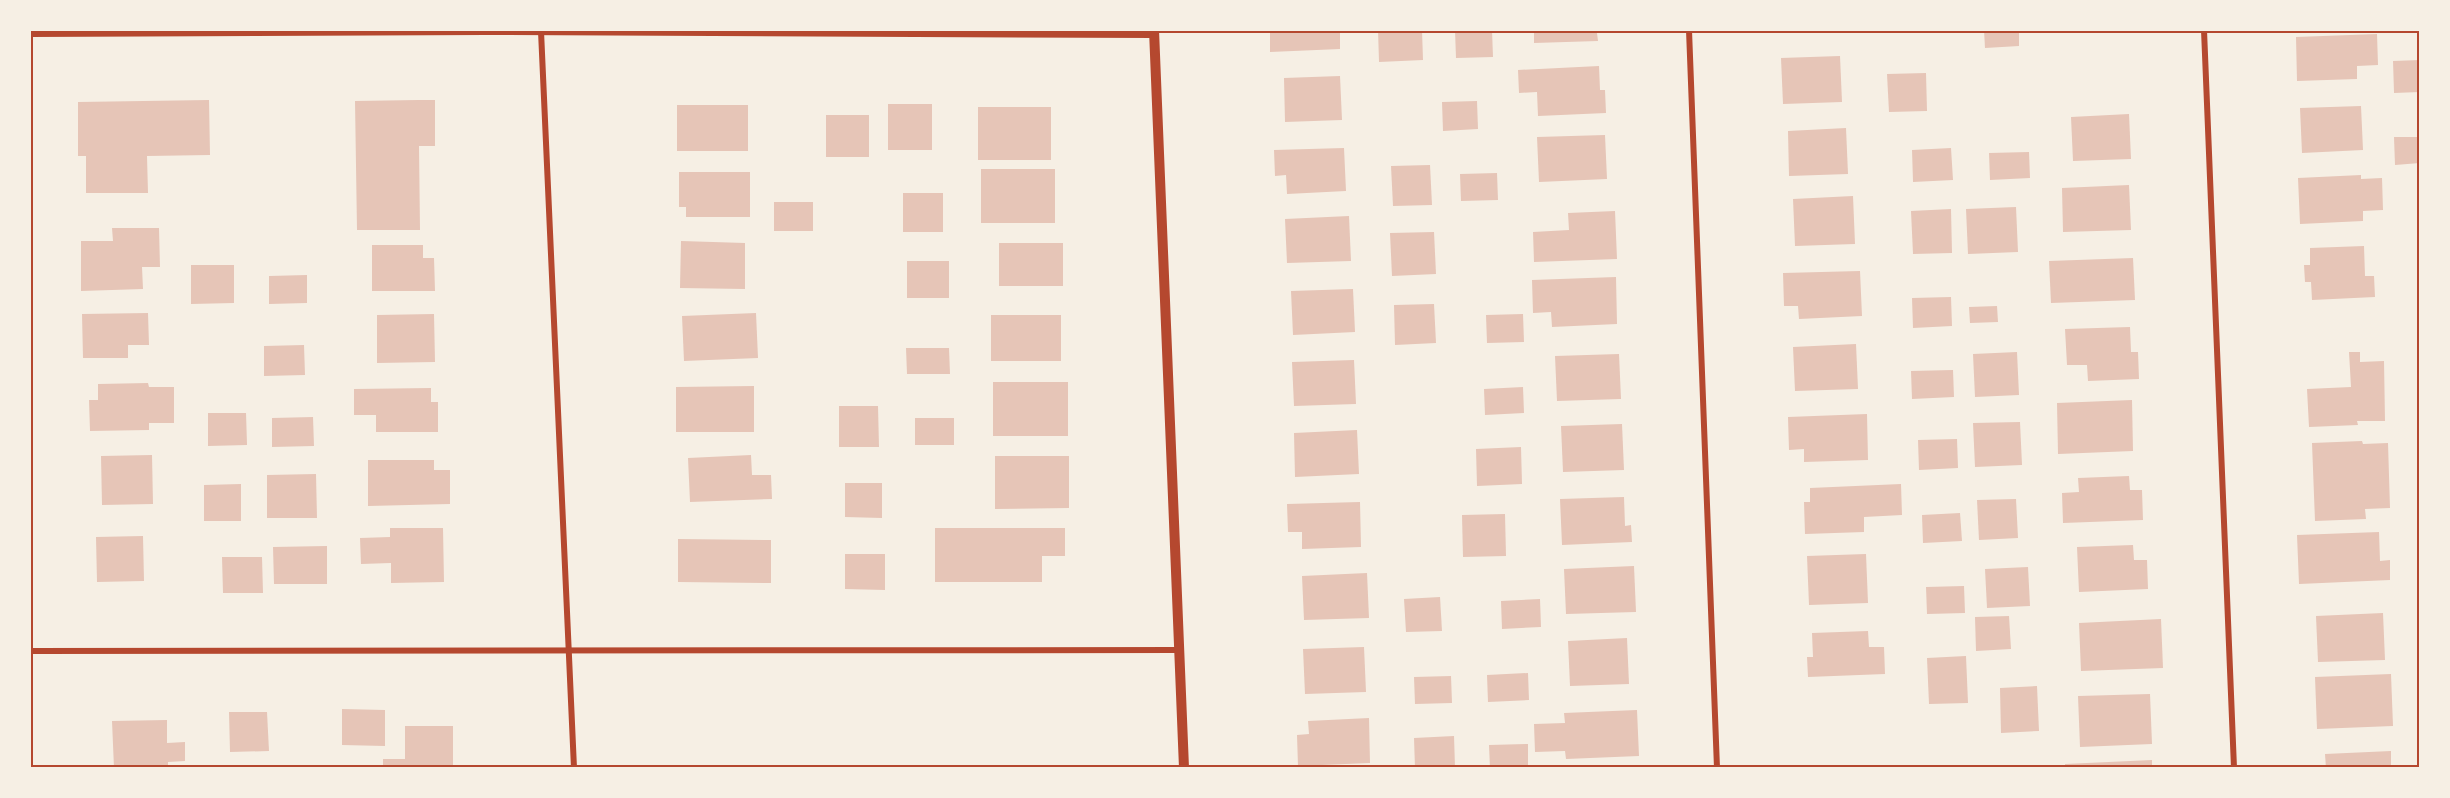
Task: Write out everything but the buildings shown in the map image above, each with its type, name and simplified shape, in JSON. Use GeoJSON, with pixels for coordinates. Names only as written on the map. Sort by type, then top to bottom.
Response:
{"type":"FeatureCollection","features":[{"type":"Feature","properties":{"kind":"street"},"geometry":{"type":"LineString","coordinates":[[1689,30],[1718,768]]}},
{"type":"Feature","properties":{"kind":"street"},"geometry":{"type":"LineString","coordinates":[[2204,30],[2234,768]]}},
{"type":"Feature","properties":{"kind":"street"},"geometry":{"type":"LineString","coordinates":[[541,32],[574,768]]}},
{"type":"Feature","properties":{"kind":"street"},"geometry":{"type":"LineString","coordinates":[[30,34],[1154,32],[1184,768]]}},
{"type":"Feature","properties":{"kind":"street"},"geometry":{"type":"LineString","coordinates":[[30,651],[1178,650]]}}]}
